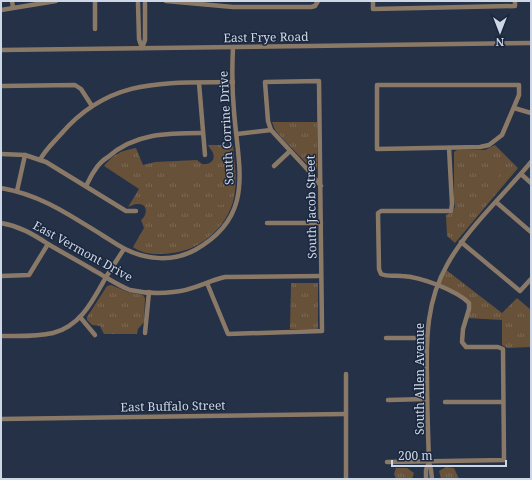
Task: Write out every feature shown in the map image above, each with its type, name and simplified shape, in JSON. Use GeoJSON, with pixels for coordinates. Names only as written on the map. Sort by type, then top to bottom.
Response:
{"type":"FeatureCollection","features":[{"type":"Feature","properties":{"kind":"street"},"geometry":{"type":"LineString","coordinates":[[12,1],[14,7]]}},
{"type":"Feature","properties":{"kind":"street"},"geometry":{"type":"LineString","coordinates":[[1,10],[56,1]]}},
{"type":"Feature","properties":{"kind":"street"},"geometry":{"type":"LineString","coordinates":[[95,1],[95,29]]}},
{"type":"Feature","properties":{"kind":"street"},"geometry":{"type":"LineString","coordinates":[[166,1],[207,3],[233,7],[311,7],[315,6],[318,1]]}},
{"type":"Feature","properties":{"kind":"street"},"geometry":{"type":"LineString","coordinates":[[373,1],[373,9],[515,4]]}},
{"type":"Feature","properties":{"kind":"street"},"geometry":{"type":"LineString","coordinates":[[137,2],[141,4],[145,2],[145,40],[142,48],[139,39],[137,2]]}},
{"type":"Feature","properties":{"kind":"street","name":"East Frye Road"},"geometry":{"type":"LineString","coordinates":[[1,50],[531,43]]}},
{"type":"Feature","properties":{"kind":"street","name":"South Corrine Drive"},"geometry":{"type":"LineString","coordinates":[[1,188],[17,191],[51,204],[124,249],[140,256],[156,259],[171,258],[190,253],[207,244],[222,231],[234,212],[240,187],[232,82],[232,47]]}},
{"type":"Feature","properties":{"kind":"street"},"geometry":{"type":"LineString","coordinates":[[40,160],[69,124],[92,106],[106,98],[146,85],[232,82]]}},
{"type":"Feature","properties":{"kind":"street","name":"South Jacob Street"},"geometry":{"type":"LineString","coordinates":[[207,284],[228,334],[322,331],[322,222],[319,82],[265,82],[268,121],[271,130]]}},
{"type":"Feature","properties":{"kind":"street"},"geometry":{"type":"LineString","coordinates":[[199,83],[205,155]]}},
{"type":"Feature","properties":{"kind":"street"},"geometry":{"type":"LineString","coordinates":[[1,86],[75,85],[81,89],[92,106]]}},
{"type":"Feature","properties":{"kind":"street"},"geometry":{"type":"LineString","coordinates":[[519,85],[519,94],[514,108],[502,135],[489,145],[480,147],[377,149],[376,86],[519,85]]}},
{"type":"Feature","properties":{"kind":"street"},"geometry":{"type":"LineString","coordinates":[[514,108],[531,114]]}},
{"type":"Feature","properties":{"kind":"street"},"geometry":{"type":"LineString","coordinates":[[237,134],[271,130],[321,186]]}},
{"type":"Feature","properties":{"kind":"street"},"geometry":{"type":"LineString","coordinates":[[86,186],[95,169],[100,164],[116,150],[131,141],[164,133],[202,133]]}},
{"type":"Feature","properties":{"kind":"street"},"geometry":{"type":"LineString","coordinates":[[387,462],[504,460],[503,349],[498,347],[466,347],[462,342],[463,329],[469,309],[469,303],[463,297],[417,278],[385,276],[381,274],[379,269],[378,213],[381,211],[451,211],[452,204],[449,148]]}},
{"type":"Feature","properties":{"kind":"street"},"geometry":{"type":"LineString","coordinates":[[274,166],[290,151]]}},
{"type":"Feature","properties":{"kind":"street"},"geometry":{"type":"LineString","coordinates":[[1,154],[25,155],[40,160],[126,211],[136,212]]}},
{"type":"Feature","properties":{"kind":"street"},"geometry":{"type":"LineString","coordinates":[[17,191],[25,155]]}},
{"type":"Feature","properties":{"kind":"street","name":"South Allen Avenue"},"geometry":{"type":"LineString","coordinates":[[432,479],[429,462],[426,338],[430,313],[437,286],[446,265],[461,242],[531,162]]}},
{"type":"Feature","properties":{"kind":"street"},"geometry":{"type":"LineString","coordinates":[[521,174],[531,183]]}},
{"type":"Feature","properties":{"kind":"street"},"geometry":{"type":"LineString","coordinates":[[496,202],[531,232]]}},
{"type":"Feature","properties":{"kind":"street"},"geometry":{"type":"LineString","coordinates":[[268,223],[322,222]]}},
{"type":"Feature","properties":{"kind":"street","name":"East Vermont Drive"},"geometry":{"type":"LineString","coordinates":[[1,223],[13,225],[38,237],[106,278],[130,289],[149,292],[174,292],[207,284],[214,279],[225,277],[322,276]]}},
{"type":"Feature","properties":{"kind":"street"},"geometry":{"type":"LineString","coordinates":[[461,242],[520,291],[531,279]]}},
{"type":"Feature","properties":{"kind":"street"},"geometry":{"type":"LineString","coordinates":[[1,276],[29,275],[48,244]]}},
{"type":"Feature","properties":{"kind":"street"},"geometry":{"type":"LineString","coordinates":[[1,336],[38,336],[54,333],[68,326],[80,317],[90,306],[124,249]]}},
{"type":"Feature","properties":{"kind":"street"},"geometry":{"type":"LineString","coordinates":[[145,333],[149,292]]}},
{"type":"Feature","properties":{"kind":"street"},"geometry":{"type":"LineString","coordinates":[[80,317],[95,335]]}},
{"type":"Feature","properties":{"kind":"street"},"geometry":{"type":"LineString","coordinates":[[386,338],[426,338]]}},
{"type":"Feature","properties":{"kind":"street"},"geometry":{"type":"LineString","coordinates":[[346,374],[346,479]]}},
{"type":"Feature","properties":{"kind":"street"},"geometry":{"type":"LineString","coordinates":[[388,400],[427,399]]}},
{"type":"Feature","properties":{"kind":"street"},"geometry":{"type":"LineString","coordinates":[[445,402],[504,402]]}},
{"type":"Feature","properties":{"kind":"street","name":"East Buffalo Street"},"geometry":{"type":"LineString","coordinates":[[1,419],[346,414]]}},
{"type":"Feature","properties":{"kind":"street","name":"South Allen Avenue"},"geometry":{"type":"LineString","coordinates":[[426,479],[426,470],[429,462]]}},
{"type":"Feature","properties":{"kind":"green space"},"geometry":{"type":"Polygon","coordinates":[[[272,122],[317,122],[317,169],[313,170],[280,136],[275,130],[272,122]]]}},
{"type":"Feature","properties":{"kind":"green space"},"geometry":{"type":"Polygon","coordinates":[[[208,145],[233,145],[236,185],[233,203],[222,224],[205,241],[183,251],[167,254],[152,254],[137,250],[133,247],[144,228],[141,220],[145,215],[146,210],[141,204],[135,204],[128,207],[139,189],[104,166],[118,154],[126,150],[136,148],[143,165],[155,162],[197,160],[202,164],[207,164],[214,158],[213,152],[208,145]]]}},
{"type":"Feature","properties":{"kind":"green space"},"geometry":{"type":"Polygon","coordinates":[[[495,145],[518,168],[455,243],[447,236],[446,215],[453,212],[455,206],[454,152],[457,150],[485,150],[495,145]]]}},
{"type":"Feature","properties":{"kind":"green space"},"geometry":{"type":"Polygon","coordinates":[[[498,164],[504,170],[494,181],[488,175],[498,164]]]}},
{"type":"Feature","properties":{"kind":"green space"},"geometry":{"type":"Polygon","coordinates":[[[194,165],[194,178],[180,178],[180,166],[194,165]]]}},
{"type":"Feature","properties":{"kind":"green space"},"geometry":{"type":"Polygon","coordinates":[[[217,188],[225,188],[226,204],[218,205],[217,188]]]}},
{"type":"Feature","properties":{"kind":"green space"},"geometry":{"type":"Polygon","coordinates":[[[445,269],[502,313],[517,298],[531,310],[531,347],[507,348],[502,345],[502,320],[466,318],[469,303],[437,286],[445,269]]]}},
{"type":"Feature","properties":{"kind":"green space"},"geometry":{"type":"Polygon","coordinates":[[[291,283],[318,283],[318,329],[290,329],[291,283]]]}},
{"type":"Feature","properties":{"kind":"green space"},"geometry":{"type":"Polygon","coordinates":[[[111,285],[128,292],[143,295],[145,298],[144,322],[138,329],[137,334],[104,334],[100,326],[92,325],[87,320],[87,317],[107,286],[111,285]]]}},
{"type":"Feature","properties":{"kind":"green space"},"geometry":{"type":"Polygon","coordinates":[[[446,467],[454,468],[459,479],[441,479],[439,471],[446,467]]]}},
{"type":"Feature","properties":{"kind":"green space"},"geometry":{"type":"Polygon","coordinates":[[[396,468],[407,468],[414,473],[412,479],[396,479],[394,474],[396,468]]]}}]}
